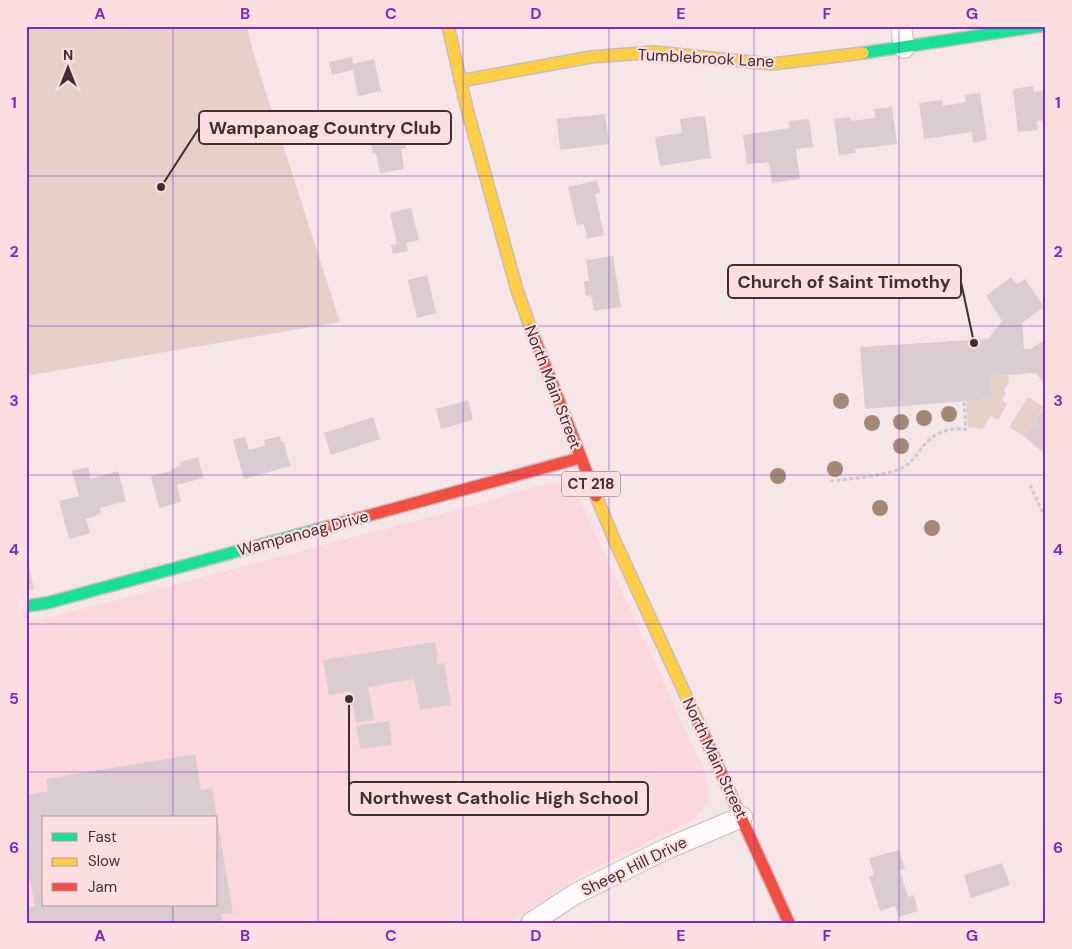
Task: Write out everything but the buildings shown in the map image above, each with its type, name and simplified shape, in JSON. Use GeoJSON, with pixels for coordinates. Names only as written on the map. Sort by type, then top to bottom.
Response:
{"type":"FeatureCollection","features":[{"type":"Feature","properties":{"kind":"street","name":"North Main Street"},"geometry":{"type":"LineString","coordinates":[[448,26],[460,81],[517,290],[580,458],[617,546],[789,923]]}},
{"type":"Feature","properties":{"kind":"street"},"geometry":{"type":"LineString","coordinates":[[900,26],[904,48]]}},
{"type":"Feature","properties":{"kind":"street","name":"Tumblebrook Lane"},"geometry":{"type":"LineString","coordinates":[[460,81],[591,57],[654,52],[772,64],[904,48],[1041,26]]}},
{"type":"Feature","properties":{"kind":"street","name":"Wampanoag Drive"},"geometry":{"type":"LineString","coordinates":[[26,606],[57,600],[580,458]]}},
{"type":"Feature","properties":{"kind":"street","name":"Sheep Hill Drive"},"geometry":{"type":"LineString","coordinates":[[531,923],[575,894],[666,849],[742,818]]}},
{"type":"Feature","properties":{"kind":"path"},"geometry":{"type":"LineString","coordinates":[[830,481],[895,471],[910,463],[925,444],[935,436],[949,429],[967,430],[964,402]]}},
{"type":"Feature","properties":{"kind":"path"},"geometry":{"type":"LineString","coordinates":[[1030,485],[1046,520]]}},
{"type":"Feature","properties":{"kind":"shaded area"},"geometry":{"type":"Polygon","coordinates":[[[26,26],[247,26],[253,52],[340,322],[26,376],[26,26]]]}},
{"type":"Feature","properties":{"kind":"shaded area"},"geometry":{"type":"Polygon","coordinates":[[[1008,375],[1009,382],[1002,400],[1007,404],[998,420],[991,416],[983,429],[968,427],[966,401],[992,399],[991,376],[1008,375]]]}},
{"type":"Feature","properties":{"kind":"shaded area"},"geometry":{"type":"Polygon","coordinates":[[[1028,397],[1044,407],[1025,437],[1009,427],[1028,397]]]}},
{"type":"Feature","properties":{"kind":"shaded area"},"geometry":{"type":"Polygon","coordinates":[[[559,483],[576,491],[707,777],[708,803],[692,821],[580,876],[509,923],[26,923],[26,622],[52,617],[475,505],[532,487],[559,483]]]}},
{"type":"Feature","properties":{"kind":"shaded area"},"geometry":{"type":"Polygon","coordinates":[[[26,548],[34,590],[26,591],[26,548]]]}},
{"type":"Feature","properties":{"kind":"traffic: fast"},"geometry":{"type":"LineString","coordinates":[[863,53],[1041,26]]}},
{"type":"Feature","properties":{"kind":"traffic: fast"},"geometry":{"type":"LineString","coordinates":[[26,606],[47,603],[330,526]]}},
{"type":"Feature","properties":{"kind":"traffic: slow"},"geometry":{"type":"LineString","coordinates":[[448,26],[467,109],[517,290],[531,329]]}},
{"type":"Feature","properties":{"kind":"traffic: slow"},"geometry":{"type":"LineString","coordinates":[[460,81],[591,57],[654,52],[772,64],[863,53]]}},
{"type":"Feature","properties":{"kind":"traffic: slow"},"geometry":{"type":"LineString","coordinates":[[596,496],[699,724]]}},
{"type":"Feature","properties":{"kind":"traffic: jam"},"geometry":{"type":"LineString","coordinates":[[531,329],[596,496]]}},
{"type":"Feature","properties":{"kind":"traffic: jam"},"geometry":{"type":"LineString","coordinates":[[330,526],[580,458]]}},
{"type":"Feature","properties":{"kind":"traffic: jam"},"geometry":{"type":"LineString","coordinates":[[699,724],[789,923]]}},
{"type":"Feature","properties":{"kind":"place","name":"Wampanoag Country Club"},"geometry":{"type":"Point","coordinates":[161,187]}},
{"type":"Feature","properties":{"kind":"place","name":"Church of Saint Timothy"},"geometry":{"type":"Point","coordinates":[974,343]}},
{"type":"Feature","properties":{"kind":"place","name":"Northwest Catholic High School"},"geometry":{"type":"Point","coordinates":[349,699]}}]}
